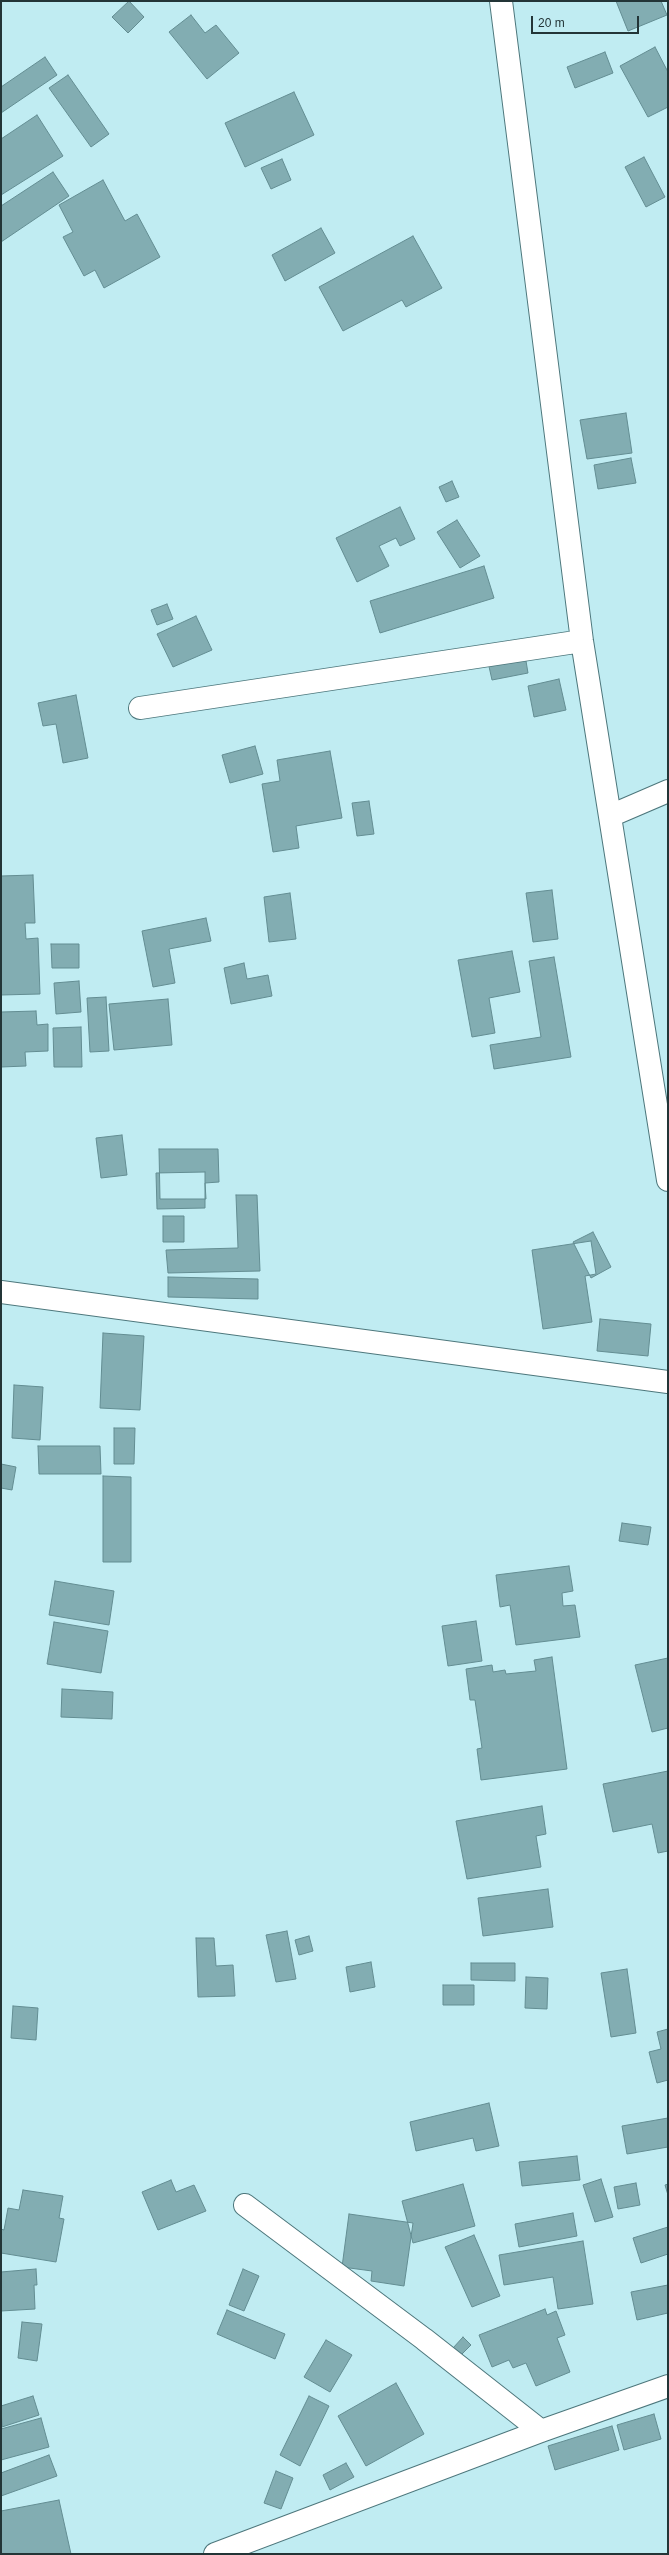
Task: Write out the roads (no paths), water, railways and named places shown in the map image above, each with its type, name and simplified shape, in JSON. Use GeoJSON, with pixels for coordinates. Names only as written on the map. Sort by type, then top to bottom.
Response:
{"type":"FeatureCollection","features":[{"type":"Feature","properties":{"kind":"street"},"geometry":{"type":"LineString","coordinates":[[501,1],[582,641],[668,1180]]}},
{"type":"Feature","properties":{"kind":"street"},"geometry":{"type":"LineString","coordinates":[[140,708],[582,641]]}},
{"type":"Feature","properties":{"kind":"street"},"geometry":{"type":"LineString","coordinates":[[610,816],[668,791]]}},
{"type":"Feature","properties":{"kind":"street"},"geometry":{"type":"LineString","coordinates":[[1,1292],[668,1382]]}},
{"type":"Feature","properties":{"kind":"street"},"geometry":{"type":"LineString","coordinates":[[244,2205],[424,2339],[541,2431]]}},
{"type":"Feature","properties":{"kind":"street"},"geometry":{"type":"LineString","coordinates":[[215,2554],[541,2431],[668,2386]]}}]}
